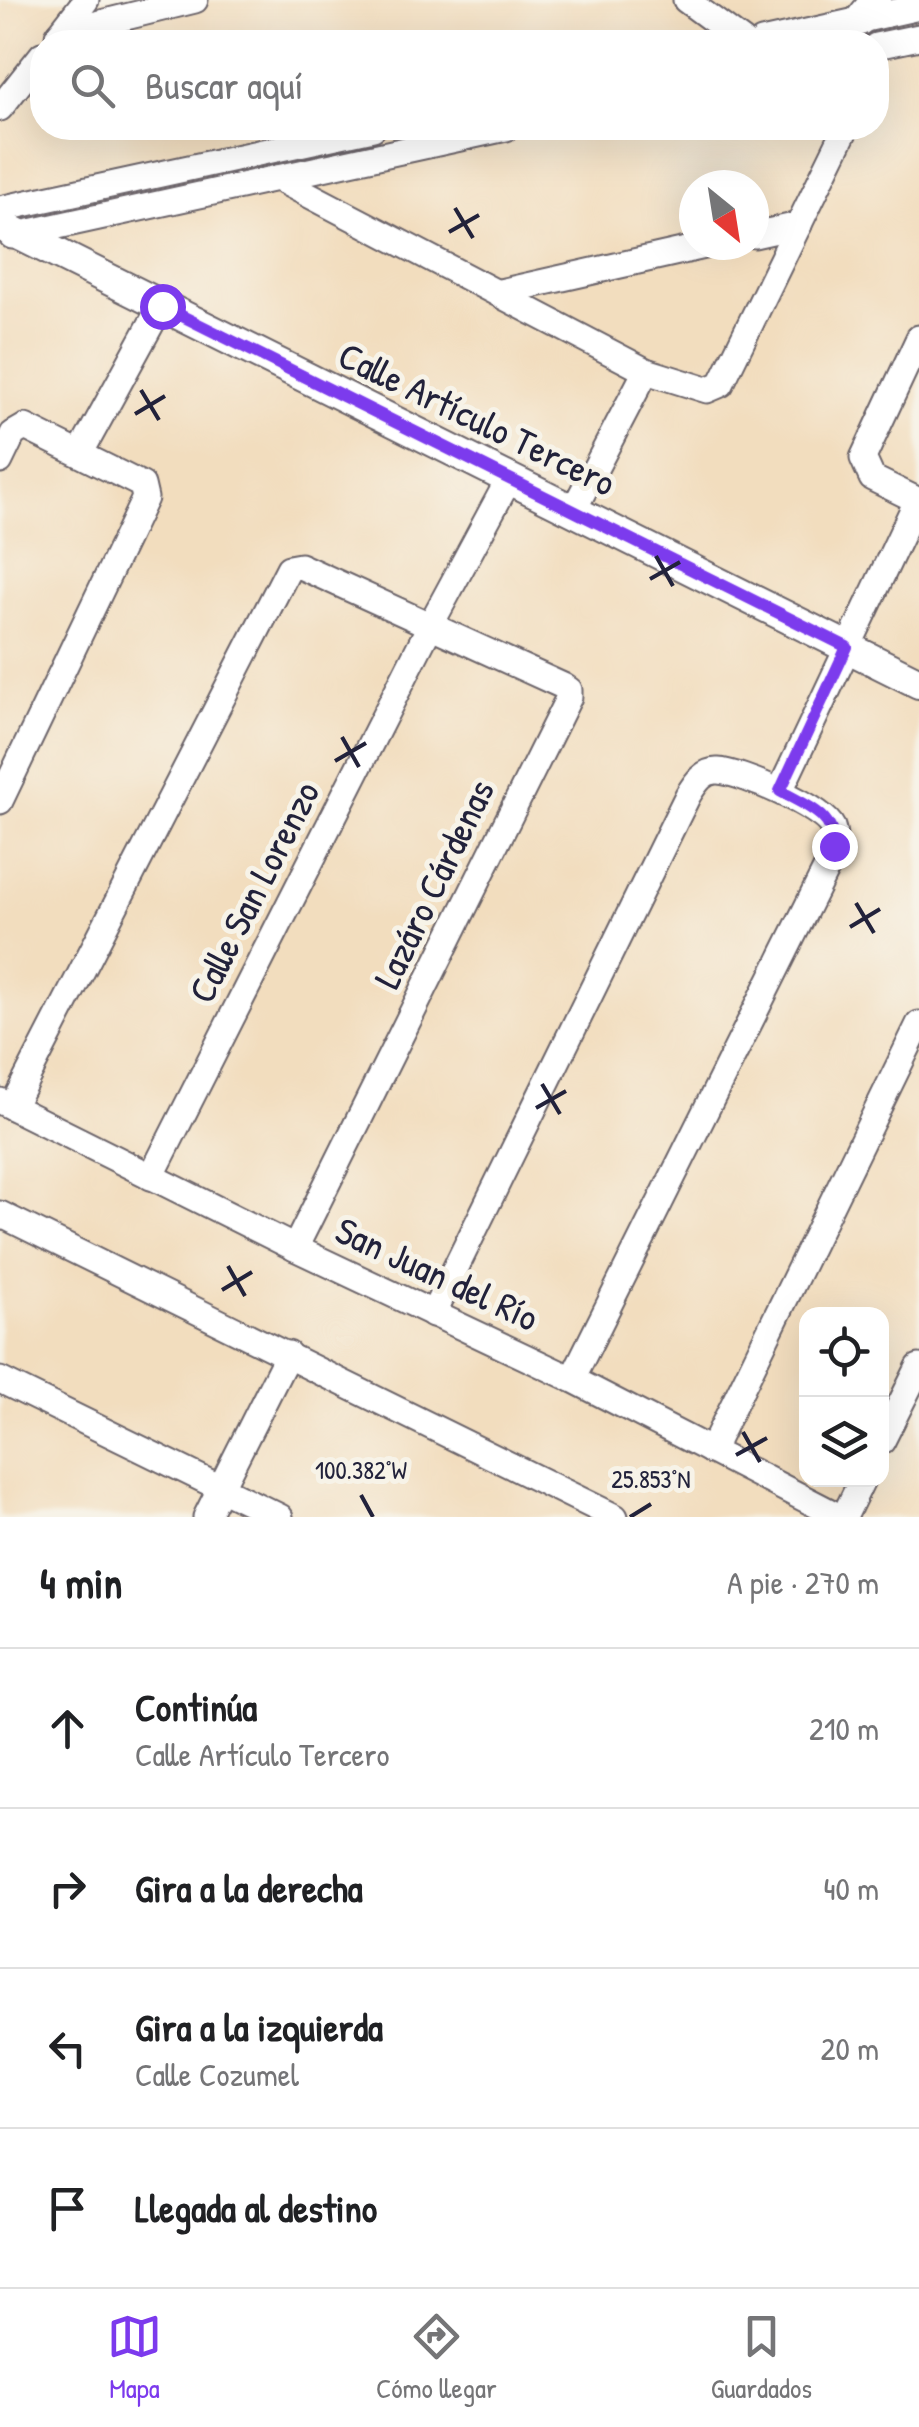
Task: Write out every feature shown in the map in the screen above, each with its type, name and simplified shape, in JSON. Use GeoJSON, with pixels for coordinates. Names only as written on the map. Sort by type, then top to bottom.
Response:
{"type":"FeatureCollection","features":[{"type":"Feature","properties":{"kind":"street"},"geometry":{"type":"LineString","coordinates":[[63,30],[86,0]]}},
{"type":"Feature","properties":{"kind":"street"},"geometry":{"type":"LineString","coordinates":[[86,30],[195,0]]}},
{"type":"Feature","properties":{"kind":"street"},"geometry":{"type":"LineString","coordinates":[[686,0],[727,30]]}},
{"type":"Feature","properties":{"kind":"street"},"geometry":{"type":"LineString","coordinates":[[883,30],[919,7]]}},
{"type":"Feature","properties":{"kind":"street"},"geometry":{"type":"LineString","coordinates":[[889,36],[919,37]]}},
{"type":"Feature","properties":{"kind":"street"},"geometry":{"type":"LineString","coordinates":[[0,108],[30,71]]}},
{"type":"Feature","properties":{"kind":"street"},"geometry":{"type":"LineString","coordinates":[[4,227],[329,140]]}},
{"type":"Feature","properties":{"kind":"street"},"geometry":{"type":"LineString","coordinates":[[4,227],[277,178],[451,140]]}},
{"type":"Feature","properties":{"kind":"street"},"geometry":{"type":"LineString","coordinates":[[277,178],[646,370],[700,389],[721,384],[840,140]]}},
{"type":"Feature","properties":{"kind":"street"},"geometry":{"type":"LineString","coordinates":[[769,232],[798,225]]}},
{"type":"Feature","properties":{"kind":"street","name":"Calle Artículo Tercero"},"geometry":{"type":"LineString","coordinates":[[4,227],[919,683]]}},
{"type":"Feature","properties":{"kind":"street"},"geometry":{"type":"LineString","coordinates":[[500,292],[679,252]]}},
{"type":"Feature","properties":{"kind":"street"},"geometry":{"type":"LineString","coordinates":[[81,452],[162,306]]}},
{"type":"Feature","properties":{"kind":"street"},"geometry":{"type":"LineString","coordinates":[[780,791],[918,501],[872,478],[863,458],[919,338]]}},
{"type":"Feature","properties":{"kind":"street"},"geometry":{"type":"LineString","coordinates":[[573,511],[646,370]]}},
{"type":"Feature","properties":{"kind":"street"},"geometry":{"type":"LineString","coordinates":[[0,460],[13,434],[25,426],[145,488],[145,498],[0,801]]}},
{"type":"Feature","properties":{"kind":"street","name":"Calle San Lorenzo"},"geometry":{"type":"LineString","coordinates":[[152,1177],[431,624],[508,481]]}},
{"type":"Feature","properties":{"kind":"street"},"geometry":{"type":"LineString","coordinates":[[6,1104],[285,572],[300,566],[431,624]]}},
{"type":"Feature","properties":{"kind":"street","name":"Lazáro Cárdenas"},"geometry":{"type":"LineString","coordinates":[[295,1248],[568,696],[569,690],[563,686],[431,624]]}},
{"type":"Feature","properties":{"kind":"street"},"geometry":{"type":"LineString","coordinates":[[433,1314],[688,794],[704,774],[718,771],[780,791],[825,817],[834,834],[831,858],[572,1380]]}},
{"type":"Feature","properties":{"kind":"street"},"geometry":{"type":"LineString","coordinates":[[712,1451],[919,1024]]}},
{"type":"Feature","properties":{"kind":"street","name":"San Juan del Río"},"geometry":{"type":"LineString","coordinates":[[6,1104],[572,1380],[842,1517]]}},
{"type":"Feature","properties":{"kind":"street"},"geometry":{"type":"LineString","coordinates":[[0,1214],[615,1517]]}},
{"type":"Feature","properties":{"kind":"street"},"geometry":{"type":"LineString","coordinates":[[206,1517],[288,1354]]}},
{"type":"Feature","properties":{"kind":"street"},"geometry":{"type":"LineString","coordinates":[[889,1427],[919,1366]]}},
{"type":"Feature","properties":{"kind":"street"},"geometry":{"type":"LineString","coordinates":[[0,1380],[280,1517]]}},
{"type":"Feature","properties":{"kind":"street"},"geometry":{"type":"LineString","coordinates":[[842,1517],[858,1487]]}},
{"type":"Feature","properties":{"kind":"route"},"geometry":{"type":"LineString","coordinates":[[162,306],[847,647],[780,791],[825,817],[834,834],[834,846]]}}]}
